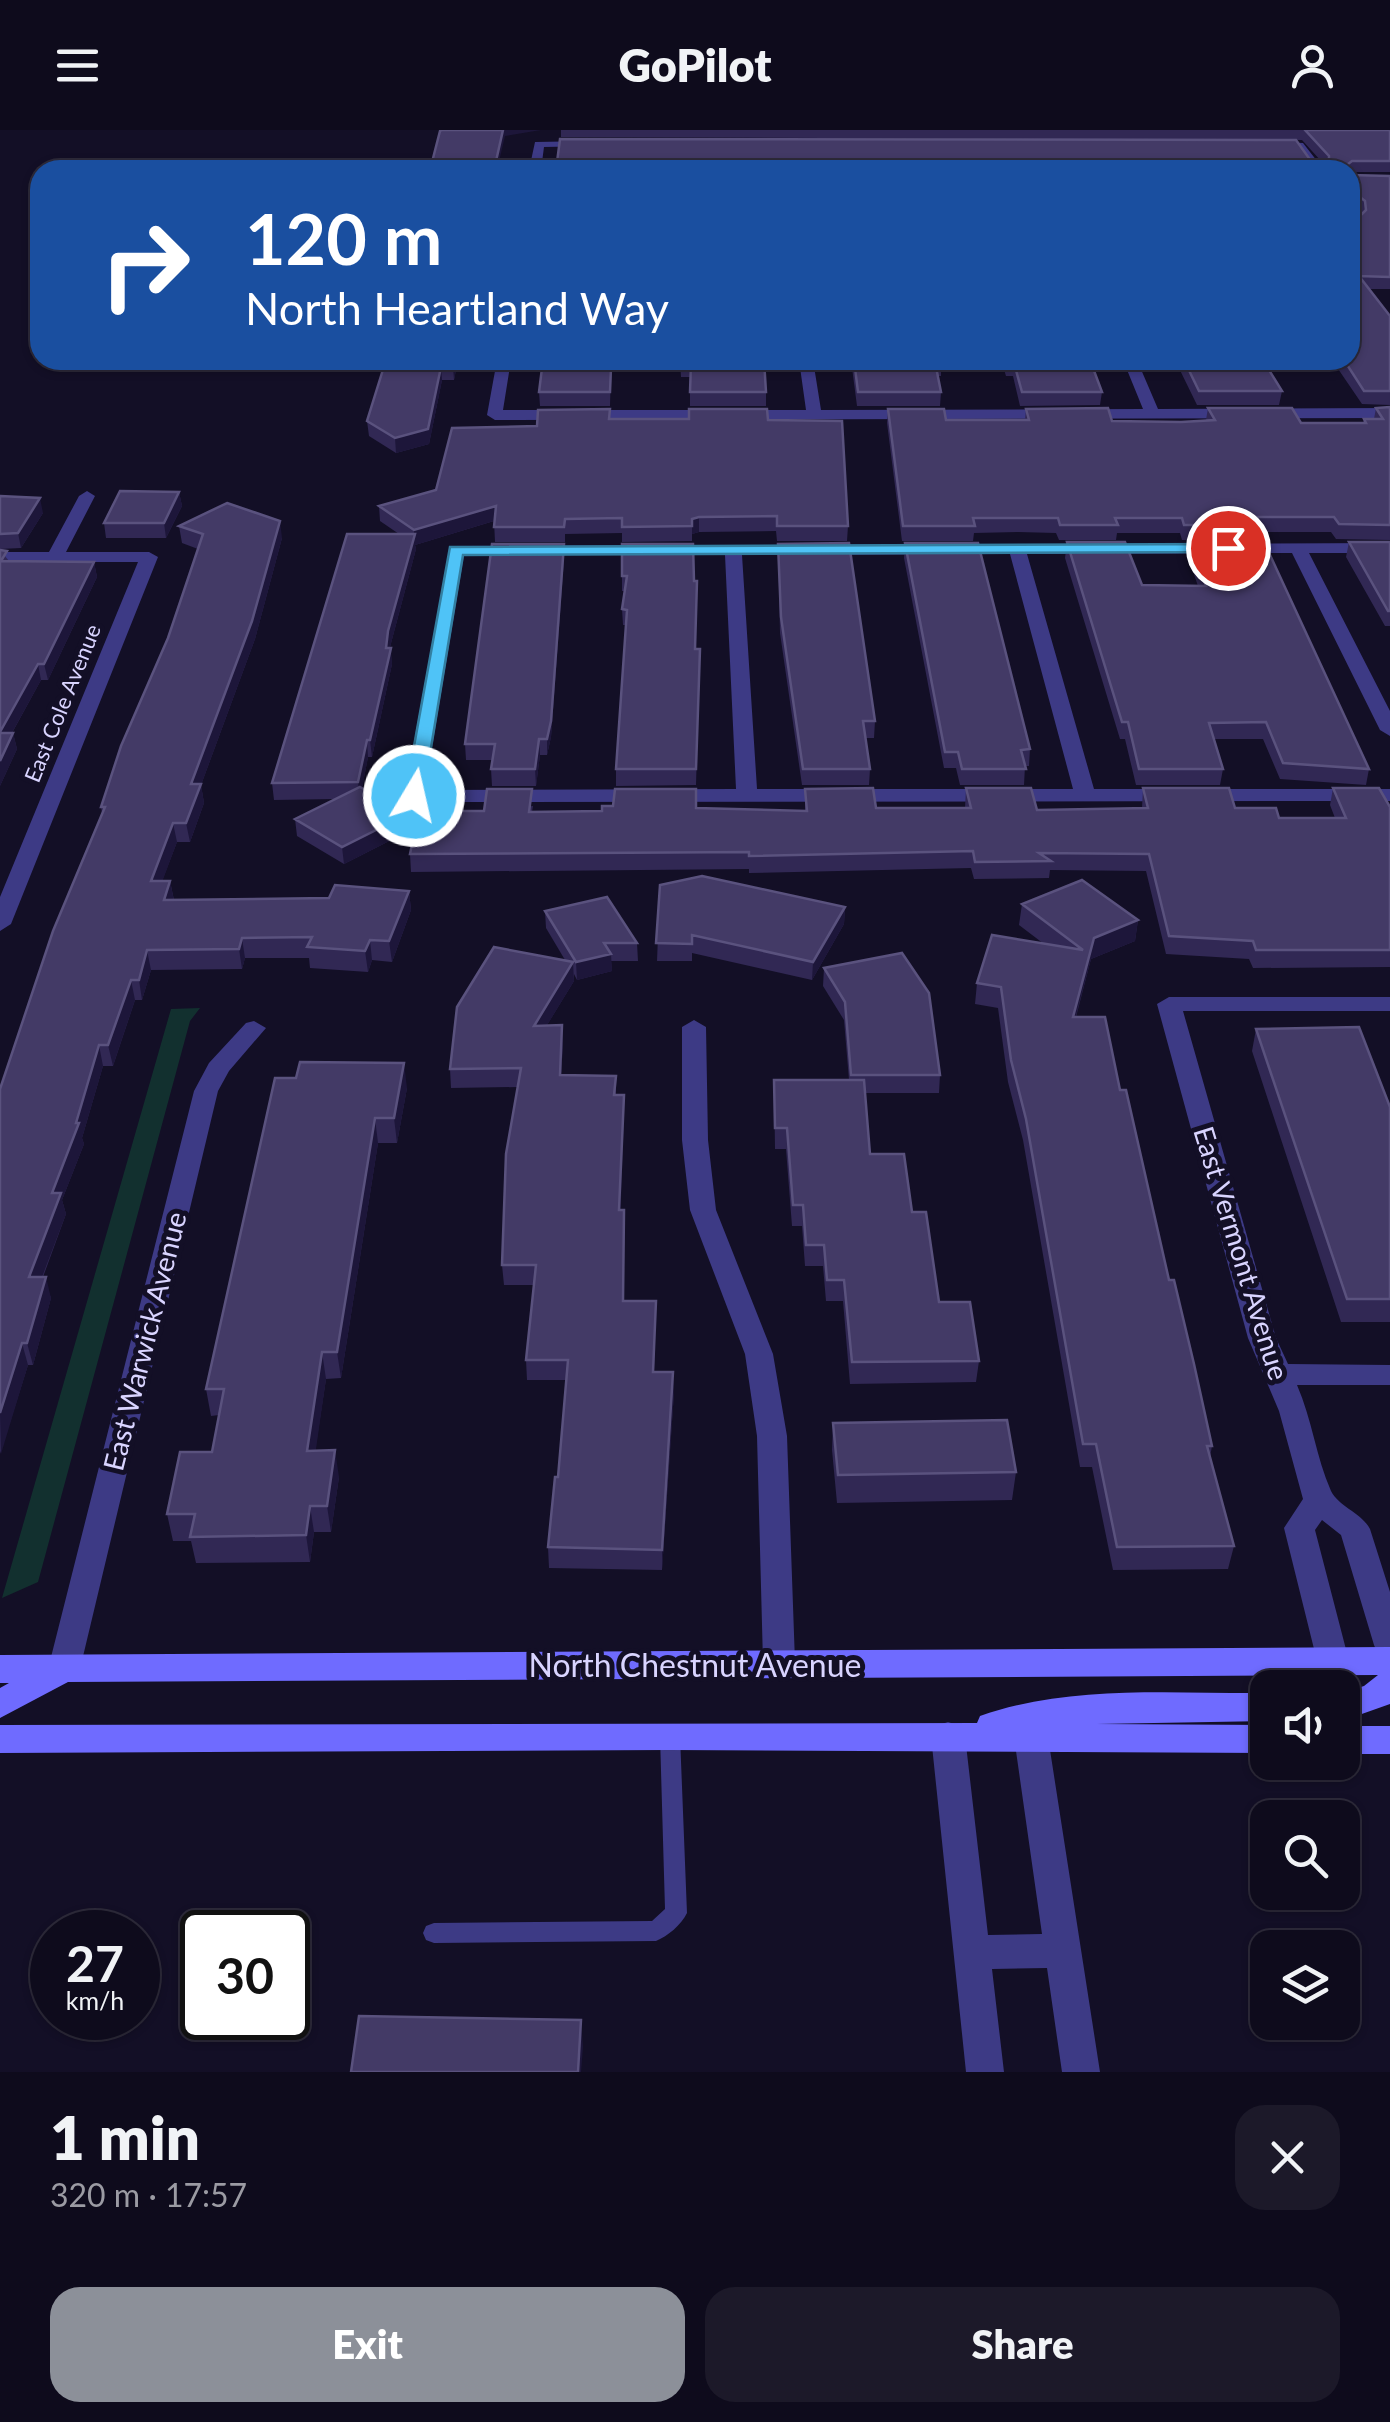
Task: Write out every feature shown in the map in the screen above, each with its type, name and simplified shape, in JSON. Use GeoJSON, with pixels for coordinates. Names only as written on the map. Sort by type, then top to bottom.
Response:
{"type":"FeatureCollection","features":[{"type":"Feature","properties":{"kind":"main road","name":"North Chestnut Avenue"},"geometry":{"type":"LineString","coordinates":[[0,1669],[779,1662],[1390,1662]]}},
{"type":"Feature","properties":{"kind":"main road"},"geometry":{"type":"LineString","coordinates":[[0,1704],[64,1669]]}},
{"type":"Feature","properties":{"kind":"main road"},"geometry":{"type":"LineString","coordinates":[[1360,1701],[1376,1697],[1390,1684]]}},
{"type":"Feature","properties":{"kind":"main road"},"geometry":{"type":"LineString","coordinates":[[948,1736],[1065,1710],[1250,1708]]}},
{"type":"Feature","properties":{"kind":"main road"},"geometry":{"type":"LineString","coordinates":[[0,1739],[1250,1739]]}},
{"type":"Feature","properties":{"kind":"main road"},"geometry":{"type":"LineString","coordinates":[[1360,1740],[1390,1740]]}},
{"type":"Feature","properties":{"kind":"street"},"geometry":{"type":"LineString","coordinates":[[537,160],[539,144],[617,144]]}},
{"type":"Feature","properties":{"kind":"street"},"geometry":{"type":"LineString","coordinates":[[1260,145],[1299,145],[1310,160]]}},
{"type":"Feature","properties":{"kind":"street"},"geometry":{"type":"LineString","coordinates":[[502,370],[495,416],[1390,413]]}},
{"type":"Feature","properties":{"kind":"street"},"geometry":{"type":"LineString","coordinates":[[807,370],[814,414]]}},
{"type":"Feature","properties":{"kind":"street"},"geometry":{"type":"LineString","coordinates":[[1134,370],[1153,414]]}},
{"type":"Feature","properties":{"kind":"street"},"geometry":{"type":"LineString","coordinates":[[0,557],[55,557],[86,496]]}},
{"type":"Feature","properties":{"kind":"street"},"geometry":{"type":"LineString","coordinates":[[1298,548],[1390,730]]}},
{"type":"Feature","properties":{"kind":"street"},"geometry":{"type":"LineString","coordinates":[[1390,548],[456,550],[414,796],[1390,795]]}},
{"type":"Feature","properties":{"kind":"street"},"geometry":{"type":"LineString","coordinates":[[732,549],[747,796]]}},
{"type":"Feature","properties":{"kind":"street"},"geometry":{"type":"LineString","coordinates":[[1017,549],[1085,795]]}},
{"type":"Feature","properties":{"kind":"street","name":"East Cole Avenue"},"geometry":{"type":"LineString","coordinates":[[0,924],[149,557],[55,557]]}},
{"type":"Feature","properties":{"kind":"street","name":"East Vermont Avenue"},"geometry":{"type":"LineString","coordinates":[[1319,1501],[1294,1412],[1262,1338],[1169,1004],[1390,1004]]}},
{"type":"Feature","properties":{"kind":"street","name":"East Warwick Avenue"},"geometry":{"type":"LineString","coordinates":[[64,1669],[206,1092],[218,1068],[254,1028]]}},
{"type":"Feature","properties":{"kind":"street"},"geometry":{"type":"LineString","coordinates":[[694,1028],[695,1140],[703,1210],[758,1354],[772,1436],[779,1662]]}},
{"type":"Feature","properties":{"kind":"street"},"geometry":{"type":"LineString","coordinates":[[1278,1374],[1390,1375]]}},
{"type":"Feature","properties":{"kind":"street"},"geometry":{"type":"LineString","coordinates":[[1333,1662],[1299,1528],[1319,1501],[1355,1530],[1390,1645]]}},
{"type":"Feature","properties":{"kind":"street"},"geometry":{"type":"LineString","coordinates":[[948,1736],[985,2072]]}},
{"type":"Feature","properties":{"kind":"street"},"geometry":{"type":"LineString","coordinates":[[1031,1737],[1081,2072]]}},
{"type":"Feature","properties":{"kind":"street"},"geometry":{"type":"LineString","coordinates":[[971,1952],[1063,1951]]}},
{"type":"Feature","properties":{"kind":"lane"},"geometry":{"type":"LineString","coordinates":[[434,1933],[656,1931],[676,1912],[670,1736]]}},
{"type":"Feature","properties":{"kind":"green space"},"geometry":{"type":"Polygon","coordinates":[[[200,1008],[190,1021],[38,1582],[2,1598],[171,1009],[200,1008]]]}},
{"type":"Feature","properties":{"kind":"building"},"geometry":{"type":"Polygon","coordinates":[[[503,130],[496,160],[433,160],[440,131],[503,130]]]}},
{"type":"Feature","properties":{"kind":"building"},"geometry":{"type":"Polygon","coordinates":[[[1305,130],[1390,130],[1390,161],[1329,160],[1305,130]]]}},
{"type":"Feature","properties":{"kind":"building"},"geometry":{"type":"Polygon","coordinates":[[[560,139],[1296,140],[1310,160],[557,160],[560,139]]]}},
{"type":"Feature","properties":{"kind":"building"},"geometry":{"type":"Polygon","coordinates":[[[1360,175],[1390,176],[1390,277],[1360,276],[1360,213],[1366,210],[1360,197],[1360,175]]]}},
{"type":"Feature","properties":{"kind":"building"},"geometry":{"type":"Polygon","coordinates":[[[1360,277],[1390,316],[1390,391],[1364,391],[1350,370],[1360,370],[1360,277]]]}},
{"type":"Feature","properties":{"kind":"building"},"geometry":{"type":"Polygon","coordinates":[[[383,370],[440,370],[428,429],[395,438],[367,421],[383,370]]]}},
{"type":"Feature","properties":{"kind":"building"},"geometry":{"type":"Polygon","coordinates":[[[542,370],[611,370],[610,392],[539,392],[542,370]]]}},
{"type":"Feature","properties":{"kind":"building"},"geometry":{"type":"Polygon","coordinates":[[[691,370],[765,370],[766,392],[690,392],[691,370]]]}},
{"type":"Feature","properties":{"kind":"building"},"geometry":{"type":"Polygon","coordinates":[[[855,370],[937,370],[941,392],[858,392],[855,370]]]}},
{"type":"Feature","properties":{"kind":"building"},"geometry":{"type":"Polygon","coordinates":[[[1016,370],[1094,370],[1102,392],[1022,392],[1016,370]]]}},
{"type":"Feature","properties":{"kind":"building"},"geometry":{"type":"Polygon","coordinates":[[[1189,370],[1269,370],[1282,391],[1199,391],[1189,370]]]}},
{"type":"Feature","properties":{"kind":"building"},"geometry":{"type":"Polygon","coordinates":[[[1390,407],[1390,525],[1339,524],[1334,517],[1254,517],[1257,525],[1184,525],[1182,518],[1115,518],[1118,525],[1060,525],[1058,518],[973,518],[975,526],[903,526],[888,409],[944,409],[946,420],[1029,420],[1026,409],[1108,408],[1112,421],[1181,422],[1215,420],[1208,408],[1292,408],[1301,423],[1366,423],[1364,419],[1383,419],[1376,408],[1390,407]]]}},
{"type":"Feature","properties":{"kind":"building"},"geometry":{"type":"Polygon","coordinates":[[[610,409],[609,419],[689,419],[689,409],[767,409],[768,420],[842,421],[848,526],[777,526],[777,516],[699,517],[692,519],[692,526],[622,527],[622,518],[565,519],[564,527],[494,527],[496,506],[414,530],[379,506],[436,490],[452,428],[537,426],[538,410],[610,409]]]}},
{"type":"Feature","properties":{"kind":"building"},"geometry":{"type":"Polygon","coordinates":[[[120,491],[179,492],[164,523],[104,523],[120,491]]]}},
{"type":"Feature","properties":{"kind":"building"},"geometry":{"type":"Polygon","coordinates":[[[0,496],[40,498],[18,533],[0,534],[0,496]]]}},
{"type":"Feature","properties":{"kind":"building"},"geometry":{"type":"Polygon","coordinates":[[[227,503],[280,521],[252,621],[191,784],[201,784],[186,823],[173,823],[151,881],[170,881],[164,900],[329,898],[335,885],[409,891],[389,941],[370,940],[365,951],[307,947],[312,937],[242,938],[239,949],[147,950],[139,980],[131,980],[108,1045],[99,1045],[79,1123],[52,1193],[61,1193],[29,1277],[46,1277],[27,1343],[22,1343],[0,1413],[0,1089],[53,931],[105,807],[101,807],[121,746],[168,638],[203,534],[179,526],[227,503]]]}},
{"type":"Feature","properties":{"kind":"building"},"geometry":{"type":"Polygon","coordinates":[[[347,534],[415,534],[388,631],[386,648],[391,648],[358,782],[272,783],[347,534]]]}},
{"type":"Feature","properties":{"kind":"building"},"geometry":{"type":"Polygon","coordinates":[[[1067,542],[1125,542],[1142,585],[1206,586],[1190,542],[1264,542],[1369,769],[1283,763],[1266,722],[1209,723],[1223,769],[1139,769],[1128,722],[1122,722],[1067,542]]]}},
{"type":"Feature","properties":{"kind":"building"},"geometry":{"type":"Polygon","coordinates":[[[1349,542],[1390,542],[1390,611],[1388,611],[1349,542]]]}},
{"type":"Feature","properties":{"kind":"building"},"geometry":{"type":"Polygon","coordinates":[[[849,543],[875,721],[863,721],[870,769],[803,769],[781,617],[778,544],[849,543]]]}},
{"type":"Feature","properties":{"kind":"building"},"geometry":{"type":"Polygon","coordinates":[[[905,543],[978,543],[1030,749],[1021,750],[1026,769],[962,769],[958,752],[945,752],[905,543]]]}},
{"type":"Feature","properties":{"kind":"building"},"geometry":{"type":"Polygon","coordinates":[[[492,544],[564,544],[551,721],[547,739],[539,739],[535,769],[491,769],[495,744],[465,744],[492,544]]]}},
{"type":"Feature","properties":{"kind":"building"},"geometry":{"type":"Polygon","coordinates":[[[622,544],[693,544],[697,581],[695,649],[700,649],[696,769],[616,769],[627,610],[622,609],[627,576],[622,576],[622,544]]]}},
{"type":"Feature","properties":{"kind":"building"},"geometry":{"type":"Polygon","coordinates":[[[0,550],[7,551],[1,561],[94,562],[44,664],[38,664],[0,732],[0,550]]]}},
{"type":"Feature","properties":{"kind":"building"},"geometry":{"type":"Polygon","coordinates":[[[0,733],[13,733],[0,761],[0,733]]]}},
{"type":"Feature","properties":{"kind":"building"},"geometry":{"type":"Polygon","coordinates":[[[360,787],[408,814],[342,847],[295,819],[360,787]]]}},
{"type":"Feature","properties":{"kind":"building"},"geometry":{"type":"Polygon","coordinates":[[[873,788],[876,808],[971,808],[966,788],[1031,788],[1037,810],[1148,808],[1143,788],[1229,788],[1235,808],[1276,808],[1279,818],[1346,818],[1333,788],[1379,788],[1390,807],[1390,950],[1256,950],[1253,941],[1169,936],[1149,854],[1039,853],[1051,861],[975,862],[973,851],[749,856],[749,852],[410,854],[419,811],[484,811],[487,789],[532,789],[529,812],[602,811],[602,806],[613,806],[615,789],[696,789],[696,808],[807,811],[805,789],[873,788]]]}},
{"type":"Feature","properties":{"kind":"building"},"geometry":{"type":"Polygon","coordinates":[[[702,876],[845,907],[813,962],[692,935],[692,944],[656,943],[660,885],[702,876]]]}},
{"type":"Feature","properties":{"kind":"building"},"geometry":{"type":"Polygon","coordinates":[[[1082,880],[1138,920],[1094,938],[1073,1017],[1105,1017],[1120,1090],[1126,1090],[1169,1280],[1174,1280],[1212,1446],[1207,1446],[1234,1546],[1117,1547],[1096,1444],[1083,1444],[1026,1119],[1011,1060],[1001,987],[977,983],[992,935],[1083,950],[1022,904],[1082,880]]]}},
{"type":"Feature","properties":{"kind":"building"},"geometry":{"type":"Polygon","coordinates":[[[607,897],[637,943],[604,943],[611,954],[576,962],[545,911],[607,897]]]}},
{"type":"Feature","properties":{"kind":"building"},"geometry":{"type":"Polygon","coordinates":[[[494,947],[573,962],[534,1026],[562,1025],[560,1075],[616,1076],[614,1095],[624,1095],[619,1210],[624,1210],[623,1301],[656,1301],[653,1372],[673,1372],[662,1550],[548,1547],[568,1360],[526,1360],[536,1265],[502,1265],[506,1154],[521,1068],[450,1069],[457,1007],[494,947]]]}},
{"type":"Feature","properties":{"kind":"building"},"geometry":{"type":"Polygon","coordinates":[[[902,953],[929,993],[940,1075],[851,1075],[845,1002],[824,968],[902,953]]]}},
{"type":"Feature","properties":{"kind":"building"},"geometry":{"type":"Polygon","coordinates":[[[1359,1027],[1390,1107],[1390,1299],[1347,1299],[1256,1029],[1359,1027]]]}},
{"type":"Feature","properties":{"kind":"building"},"geometry":{"type":"Polygon","coordinates":[[[300,1062],[404,1063],[394,1118],[375,1118],[337,1352],[322,1352],[307,1451],[335,1450],[327,1506],[310,1506],[306,1535],[190,1537],[195,1514],[167,1514],[180,1452],[212,1452],[224,1389],[206,1389],[275,1078],[296,1078],[300,1062]]]}},
{"type":"Feature","properties":{"kind":"building"},"geometry":{"type":"Polygon","coordinates":[[[774,1080],[864,1080],[870,1154],[904,1154],[912,1212],[926,1212],[939,1302],[970,1302],[979,1361],[852,1362],[844,1280],[827,1280],[824,1245],[806,1245],[803,1205],[793,1205],[787,1128],[775,1128],[774,1080]]]}},
{"type":"Feature","properties":{"kind":"building"},"geometry":{"type":"Polygon","coordinates":[[[1007,1420],[1016,1472],[838,1475],[833,1423],[1007,1420]]]}},
{"type":"Feature","properties":{"kind":"building"},"geometry":{"type":"Polygon","coordinates":[[[359,2016],[581,2020],[578,2072],[351,2072],[359,2016]]]}},
{"type":"Feature","properties":{"kind":"route"},"geometry":{"type":"LineString","coordinates":[[414,796],[456,550],[1228,548]]}}]}
